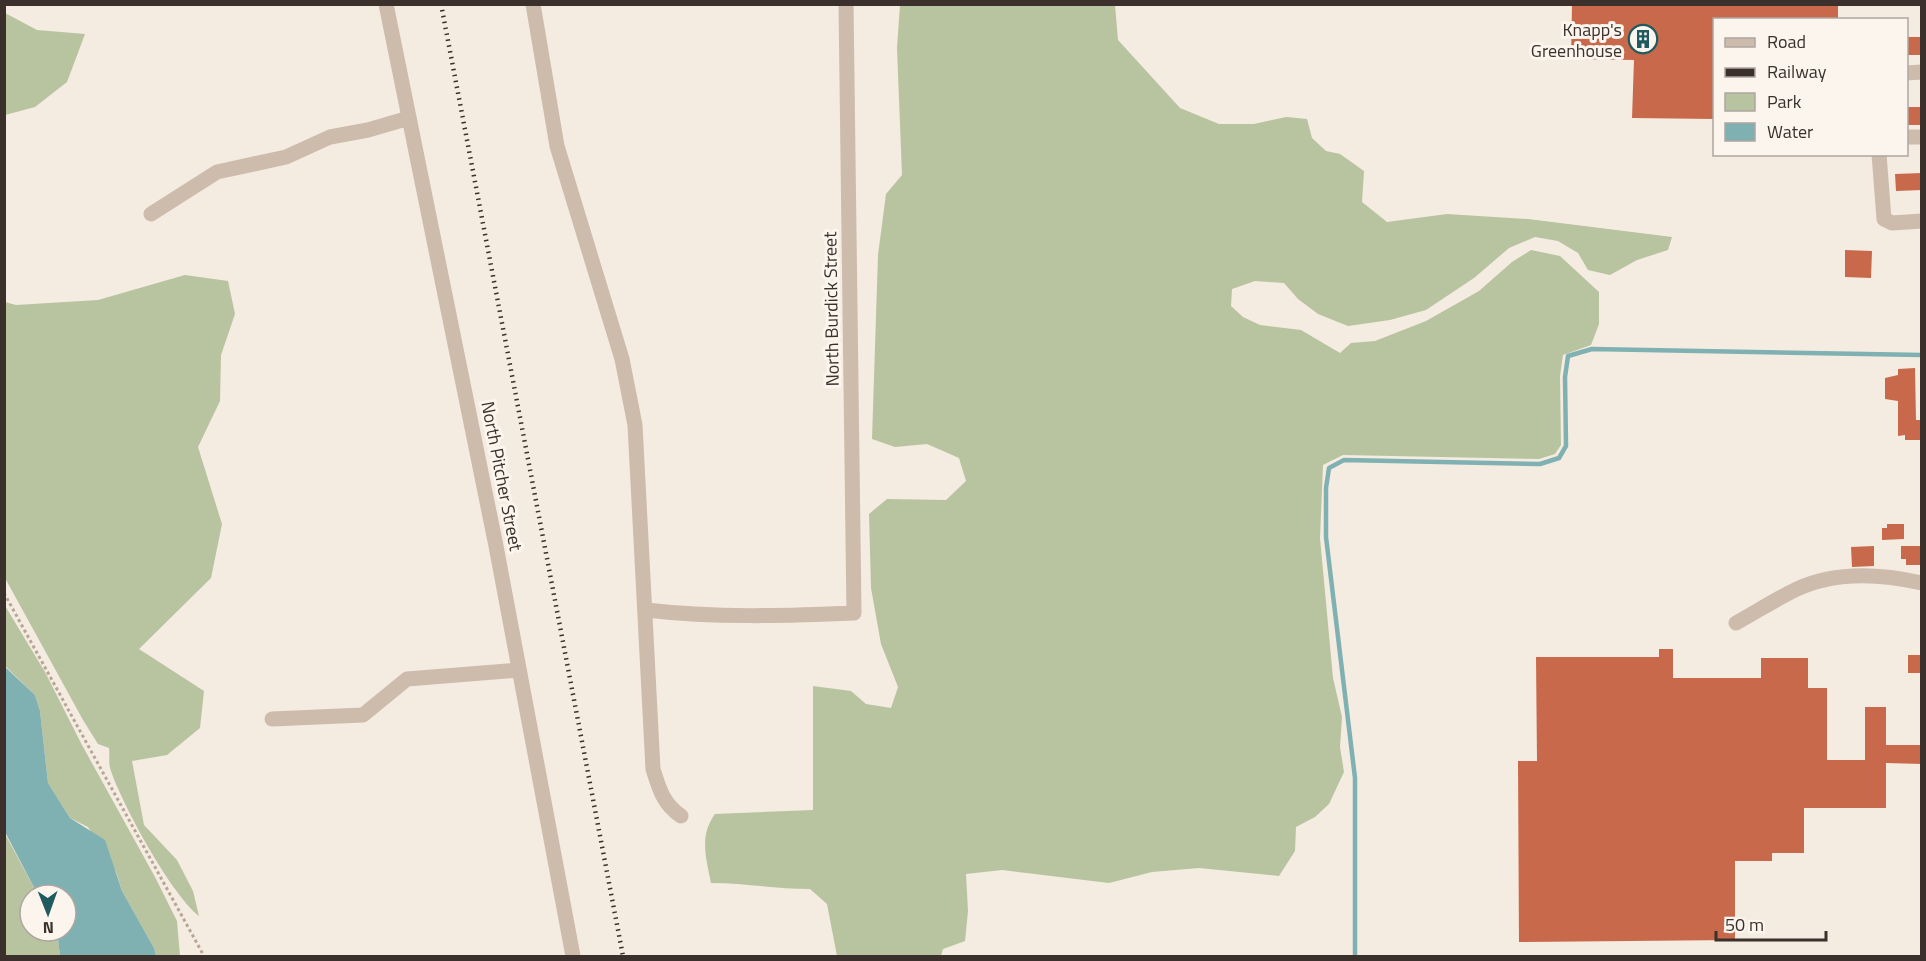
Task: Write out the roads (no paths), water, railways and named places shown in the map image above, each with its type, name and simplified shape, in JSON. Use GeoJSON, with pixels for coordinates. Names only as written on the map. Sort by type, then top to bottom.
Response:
{"type":"FeatureCollection","features":[{"type":"Feature","properties":{"kind":"street","name":"North Pitcher Street"},"geometry":{"type":"LineString","coordinates":[[386,4],[519,670],[573,957]]}},
{"type":"Feature","properties":{"kind":"street"},"geometry":{"type":"LineString","coordinates":[[533,4],[557,146],[622,359],[635,425],[653,769],[663,798],[670,809],[681,816]]}},
{"type":"Feature","properties":{"kind":"street","name":"North Burdick Street"},"geometry":{"type":"LineString","coordinates":[[646,610],[682,614],[766,616],[854,614],[846,4]]}},
{"type":"Feature","properties":{"kind":"street"},"geometry":{"type":"LineString","coordinates":[[152,214],[217,172],[286,157],[330,136],[378,127],[409,118]]}},
{"type":"Feature","properties":{"kind":"street"},"geometry":{"type":"LineString","coordinates":[[1878,156],[1884,219],[1892,224],[1922,221]]}},
{"type":"Feature","properties":{"kind":"street"},"geometry":{"type":"LineString","coordinates":[[1736,623],[1799,588],[1833,578],[1886,575],[1922,583]]}},
{"type":"Feature","properties":{"kind":"street"},"geometry":{"type":"LineString","coordinates":[[272,719],[363,716],[407,679],[519,670]]}},
{"type":"Feature","properties":{"kind":"water"},"geometry":{"type":"Polygon","coordinates":[[[4,666],[35,695],[40,711],[48,783],[70,818],[105,840],[122,891],[154,948],[156,956],[60,956],[58,943],[78,943],[78,883],[32,883],[5,832],[4,666]]]}},
{"type":"Feature","properties":{"kind":"waterway"},"geometry":{"type":"LineString","coordinates":[[1355,956],[1355,778],[1326,537],[1326,488],[1329,468],[1344,460],[1540,464],[1559,458],[1566,446],[1565,377],[1568,356],[1592,349],[1922,355]]}},
{"type":"Feature","properties":{"kind":"railway"},"geometry":{"type":"LineString","coordinates":[[441,4],[623,956]]}},
{"type":"Feature","properties":{"kind":"place","name":"Knapp's Greenhouse"},"geometry":{"type":"Point","coordinates":[1643,39]}}]}
